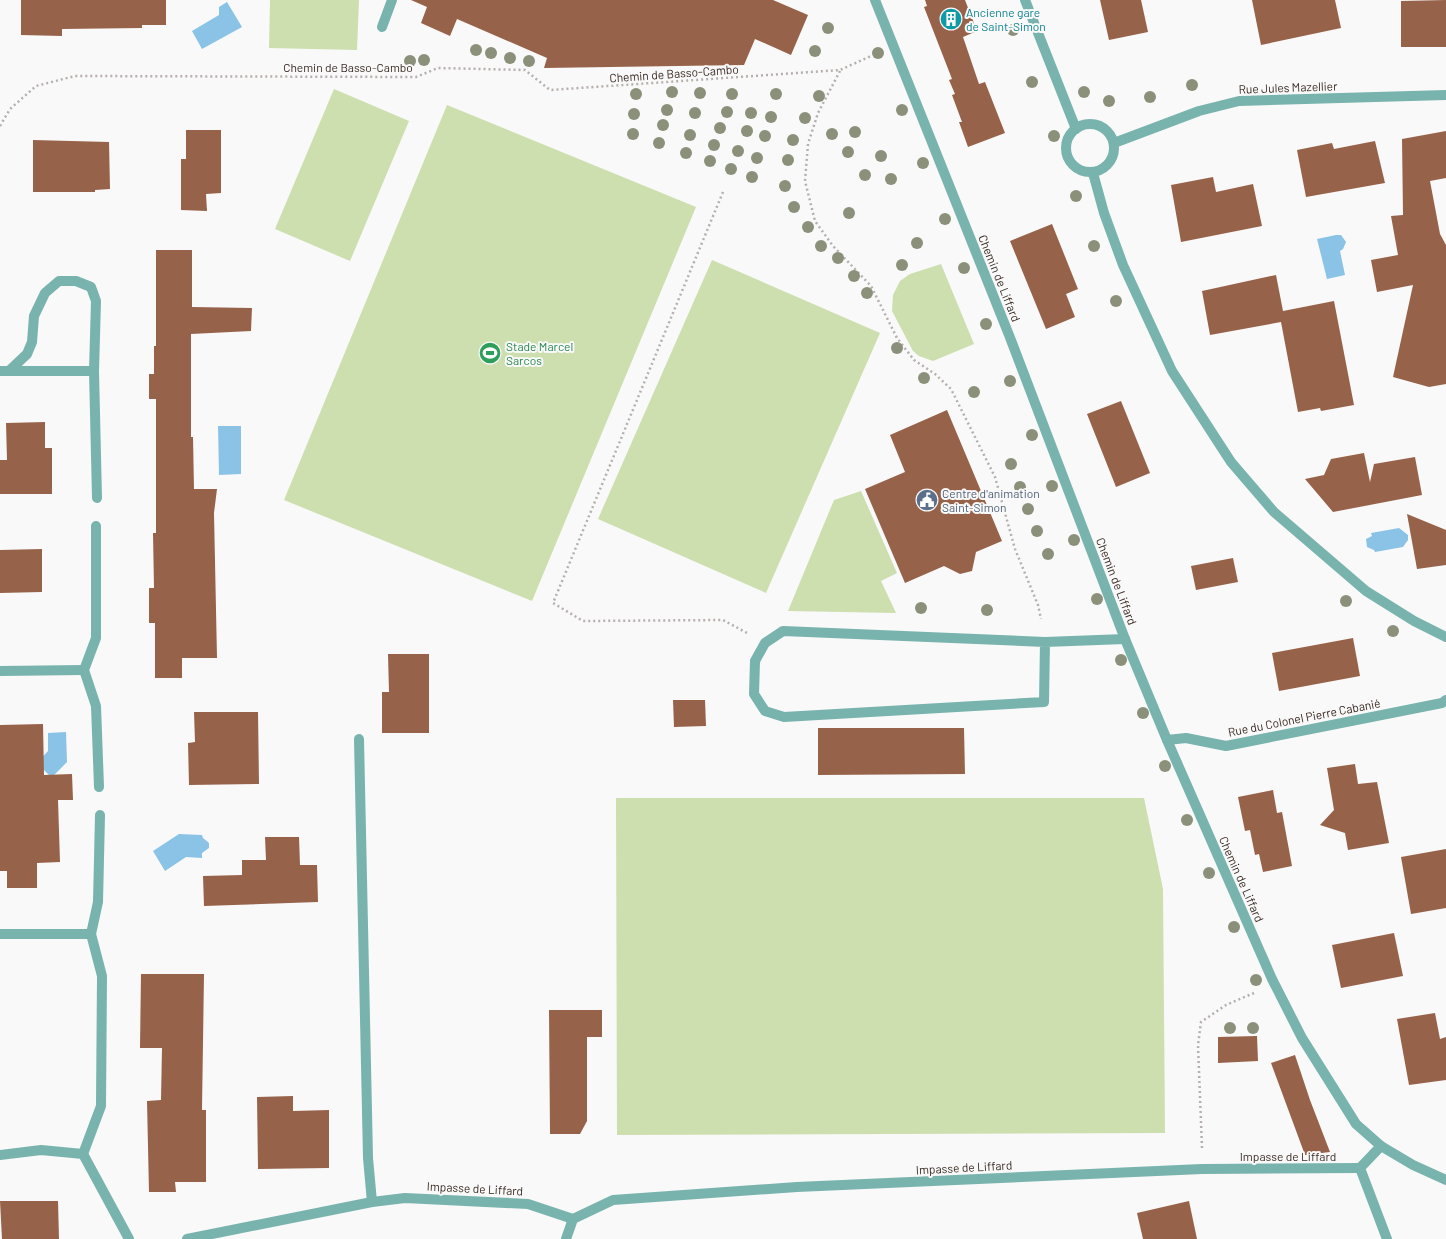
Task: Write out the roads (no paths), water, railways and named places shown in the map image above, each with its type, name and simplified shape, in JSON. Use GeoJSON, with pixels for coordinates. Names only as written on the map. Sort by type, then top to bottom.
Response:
{"type":"FeatureCollection","features":[{"type":"Feature","properties":{"kind":"street"},"geometry":{"type":"LineString","coordinates":[[382,27],[392,0]]}},
{"type":"Feature","properties":{"kind":"street","name":"Chemin de Liffard"},"geometry":{"type":"LineString","coordinates":[[875,0],[1009,335],[1125,639],[1167,740],[1272,979],[1302,1038],[1356,1124],[1381,1146],[1412,1165],[1446,1180]]}},
{"type":"Feature","properties":{"kind":"street"},"geometry":{"type":"LineString","coordinates":[[1025,0],[1076,129]]}},
{"type":"Feature","properties":{"kind":"street","name":"Rue Jules Mazellier"},"geometry":{"type":"LineString","coordinates":[[1114,143],[1199,111],[1240,101],[1446,95]]}},
{"type":"Feature","properties":{"kind":"street"},"geometry":{"type":"LineString","coordinates":[[1092,123],[1106,130],[1114,143],[1113,156],[1107,165],[1093,173],[1086,172],[1075,167],[1068,158],[1066,143],[1076,129],[1082,124],[1092,123]]}},
{"type":"Feature","properties":{"kind":"street"},"geometry":{"type":"LineString","coordinates":[[1093,173],[1104,213],[1123,265],[1172,371],[1231,462],[1274,512],[1366,591],[1414,621],[1446,637]]}},
{"type":"Feature","properties":{"kind":"street"},"geometry":{"type":"LineString","coordinates":[[5,371],[27,354],[32,342],[34,316],[45,293],[59,281],[76,281],[91,287],[96,301],[94,371],[97,498]]}},
{"type":"Feature","properties":{"kind":"street"},"geometry":{"type":"LineString","coordinates":[[5,371],[94,371]]}},
{"type":"Feature","properties":{"kind":"street"},"geometry":{"type":"LineString","coordinates":[[96,526],[96,638],[84,670],[96,706],[99,787]]}},
{"type":"Feature","properties":{"kind":"street"},"geometry":{"type":"LineString","coordinates":[[1045,642],[1044,702],[784,717],[765,711],[754,694],[755,661],[765,642],[784,631],[1045,642],[1125,639]]}},
{"type":"Feature","properties":{"kind":"street"},"geometry":{"type":"LineString","coordinates":[[0,671],[84,670]]}},
{"type":"Feature","properties":{"kind":"street","name":"Rue du Colonel Pierre Cabanié"},"geometry":{"type":"LineString","coordinates":[[1167,740],[1186,738],[1226,746],[1442,703],[1446,700]]}},
{"type":"Feature","properties":{"kind":"street"},"geometry":{"type":"LineString","coordinates":[[359,739],[368,1158],[372,1202]]}},
{"type":"Feature","properties":{"kind":"street"},"geometry":{"type":"LineString","coordinates":[[100,816],[98,902],[91,934],[102,976],[101,1106],[83,1154],[129,1239]]}},
{"type":"Feature","properties":{"kind":"street"},"geometry":{"type":"LineString","coordinates":[[0,934],[91,934]]}},
{"type":"Feature","properties":{"kind":"street"},"geometry":{"type":"LineString","coordinates":[[1381,1146],[1360,1168],[1387,1239]]}},
{"type":"Feature","properties":{"kind":"street"},"geometry":{"type":"LineString","coordinates":[[0,1156],[41,1150],[83,1154]]}},
{"type":"Feature","properties":{"kind":"street","name":"Impasse de Liffard"},"geometry":{"type":"LineString","coordinates":[[187,1239],[372,1202],[405,1198],[528,1204],[573,1219],[614,1200],[797,1187],[1202,1169],[1360,1168]]}},
{"type":"Feature","properties":{"kind":"street"},"geometry":{"type":"LineString","coordinates":[[566,1239],[573,1219]]}},
{"type":"Feature","properties":{"kind":"water"},"geometry":{"type":"Polygon","coordinates":[[[227,2],[242,27],[202,49],[192,31],[219,15],[219,7],[227,2]]]}},
{"type":"Feature","properties":{"kind":"water"},"geometry":{"type":"Polygon","coordinates":[[[1341,235],[1346,242],[1343,249],[1340,251],[1345,275],[1327,279],[1317,239],[1341,235]]]}},
{"type":"Feature","properties":{"kind":"water"},"geometry":{"type":"Polygon","coordinates":[[[218,426],[241,426],[241,474],[219,475],[218,426]]]}},
{"type":"Feature","properties":{"kind":"water"},"geometry":{"type":"Polygon","coordinates":[[[1399,528],[1408,535],[1408,540],[1403,547],[1375,552],[1367,547],[1366,539],[1372,536],[1371,533],[1399,528]]]}},
{"type":"Feature","properties":{"kind":"water"},"geometry":{"type":"Polygon","coordinates":[[[66,732],[67,762],[54,775],[49,775],[37,763],[48,751],[48,733],[66,732]]]}},
{"type":"Feature","properties":{"kind":"water"},"geometry":{"type":"Polygon","coordinates":[[[179,834],[202,835],[203,838],[209,843],[209,848],[202,853],[202,858],[186,857],[165,871],[153,851],[179,834]]]}},
{"type":"Feature","properties":{"kind":"place","name":"Ancienne gare de Saint-Simon"},"geometry":{"type":"Point","coordinates":[951,19]}},
{"type":"Feature","properties":{"kind":"place","name":"Stade Marcel Sarcos"},"geometry":{"type":"Point","coordinates":[490,353]}},
{"type":"Feature","properties":{"kind":"place","name":"Centre d'animation Saint-Simon"},"geometry":{"type":"Point","coordinates":[927,500]}}]}
